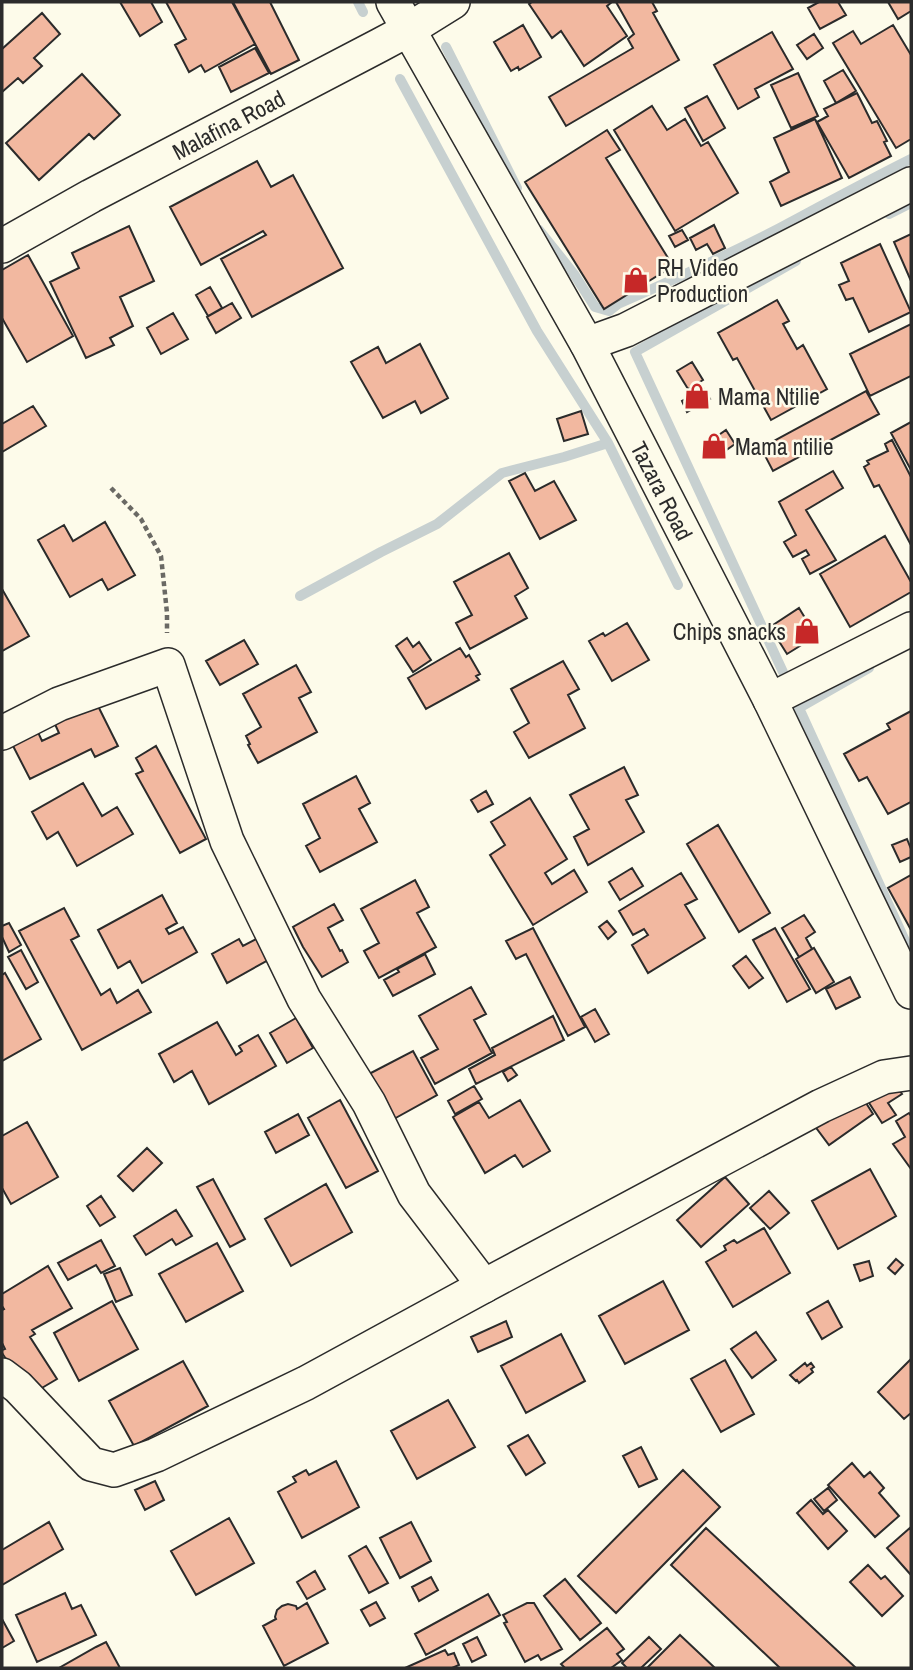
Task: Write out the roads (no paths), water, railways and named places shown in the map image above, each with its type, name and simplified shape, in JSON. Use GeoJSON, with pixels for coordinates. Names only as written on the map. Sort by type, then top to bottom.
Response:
{"type":"FeatureCollection","features":[{"type":"Feature","properties":{"kind":"street","name":"Malafina Road"},"geometry":{"type":"LineString","coordinates":[[2,246],[400,16],[453,2]]}},
{"type":"Feature","properties":{"kind":"street","name":"Tazara Road"},"geometry":{"type":"LineString","coordinates":[[400,16],[587,344],[770,700],[911,992]]}},
{"type":"Feature","properties":{"kind":"street"},"geometry":{"type":"LineString","coordinates":[[587,344],[626,330],[911,184]]}},
{"type":"Feature","properties":{"kind":"street"},"geometry":{"type":"LineString","coordinates":[[770,700],[911,629]]}},
{"type":"Feature","properties":{"kind":"street"},"geometry":{"type":"LineString","coordinates":[[2,733],[59,704],[168,665],[227,841],[304,999],[369,1103],[414,1194],[484,1286]]}},
{"type":"Feature","properties":{"kind":"street"},"geometry":{"type":"LineString","coordinates":[[2,1375],[18,1387],[91,1464],[114,1470],[156,1455],[306,1383],[821,1106],[884,1077],[911,1073]]}},
{"type":"Feature","properties":{"kind":"waterway"},"geometry":{"type":"LineString","coordinates":[[358,2],[363,12]]}},
{"type":"Feature","properties":{"kind":"waterway"},"geometry":{"type":"LineString","coordinates":[[446,47],[517,188]]}},
{"type":"Feature","properties":{"kind":"waterway"},"geometry":{"type":"LineString","coordinates":[[400,79],[537,331],[608,443],[678,585]]}},
{"type":"Feature","properties":{"kind":"waterway"},"geometry":{"type":"LineString","coordinates":[[539,230],[574,274],[595,307],[609,311],[618,304],[755,241],[911,159]]}},
{"type":"Feature","properties":{"kind":"waterway"},"geometry":{"type":"LineString","coordinates":[[889,214],[911,203]]}},
{"type":"Feature","properties":{"kind":"waterway"},"geometry":{"type":"LineString","coordinates":[[783,672],[635,352],[796,261]]}},
{"type":"Feature","properties":{"kind":"waterway"},"geometry":{"type":"LineString","coordinates":[[300,596],[437,524],[502,473],[608,443]]}},
{"type":"Feature","properties":{"kind":"waterway"},"geometry":{"type":"LineString","coordinates":[[869,668],[799,708],[911,954]]}},
{"type":"Feature","properties":{"kind":"place","name":"RH Video Production"},"geometry":{"type":"Point","coordinates":[636,280]}},
{"type":"Feature","properties":{"kind":"place","name":"Mama Ntilie"},"geometry":{"type":"Point","coordinates":[697,396]}},
{"type":"Feature","properties":{"kind":"place","name":"Mama ntilie"},"geometry":{"type":"Point","coordinates":[714,446]}},
{"type":"Feature","properties":{"kind":"place","name":"Chips snacks"},"geometry":{"type":"Point","coordinates":[807,631]}}]}
